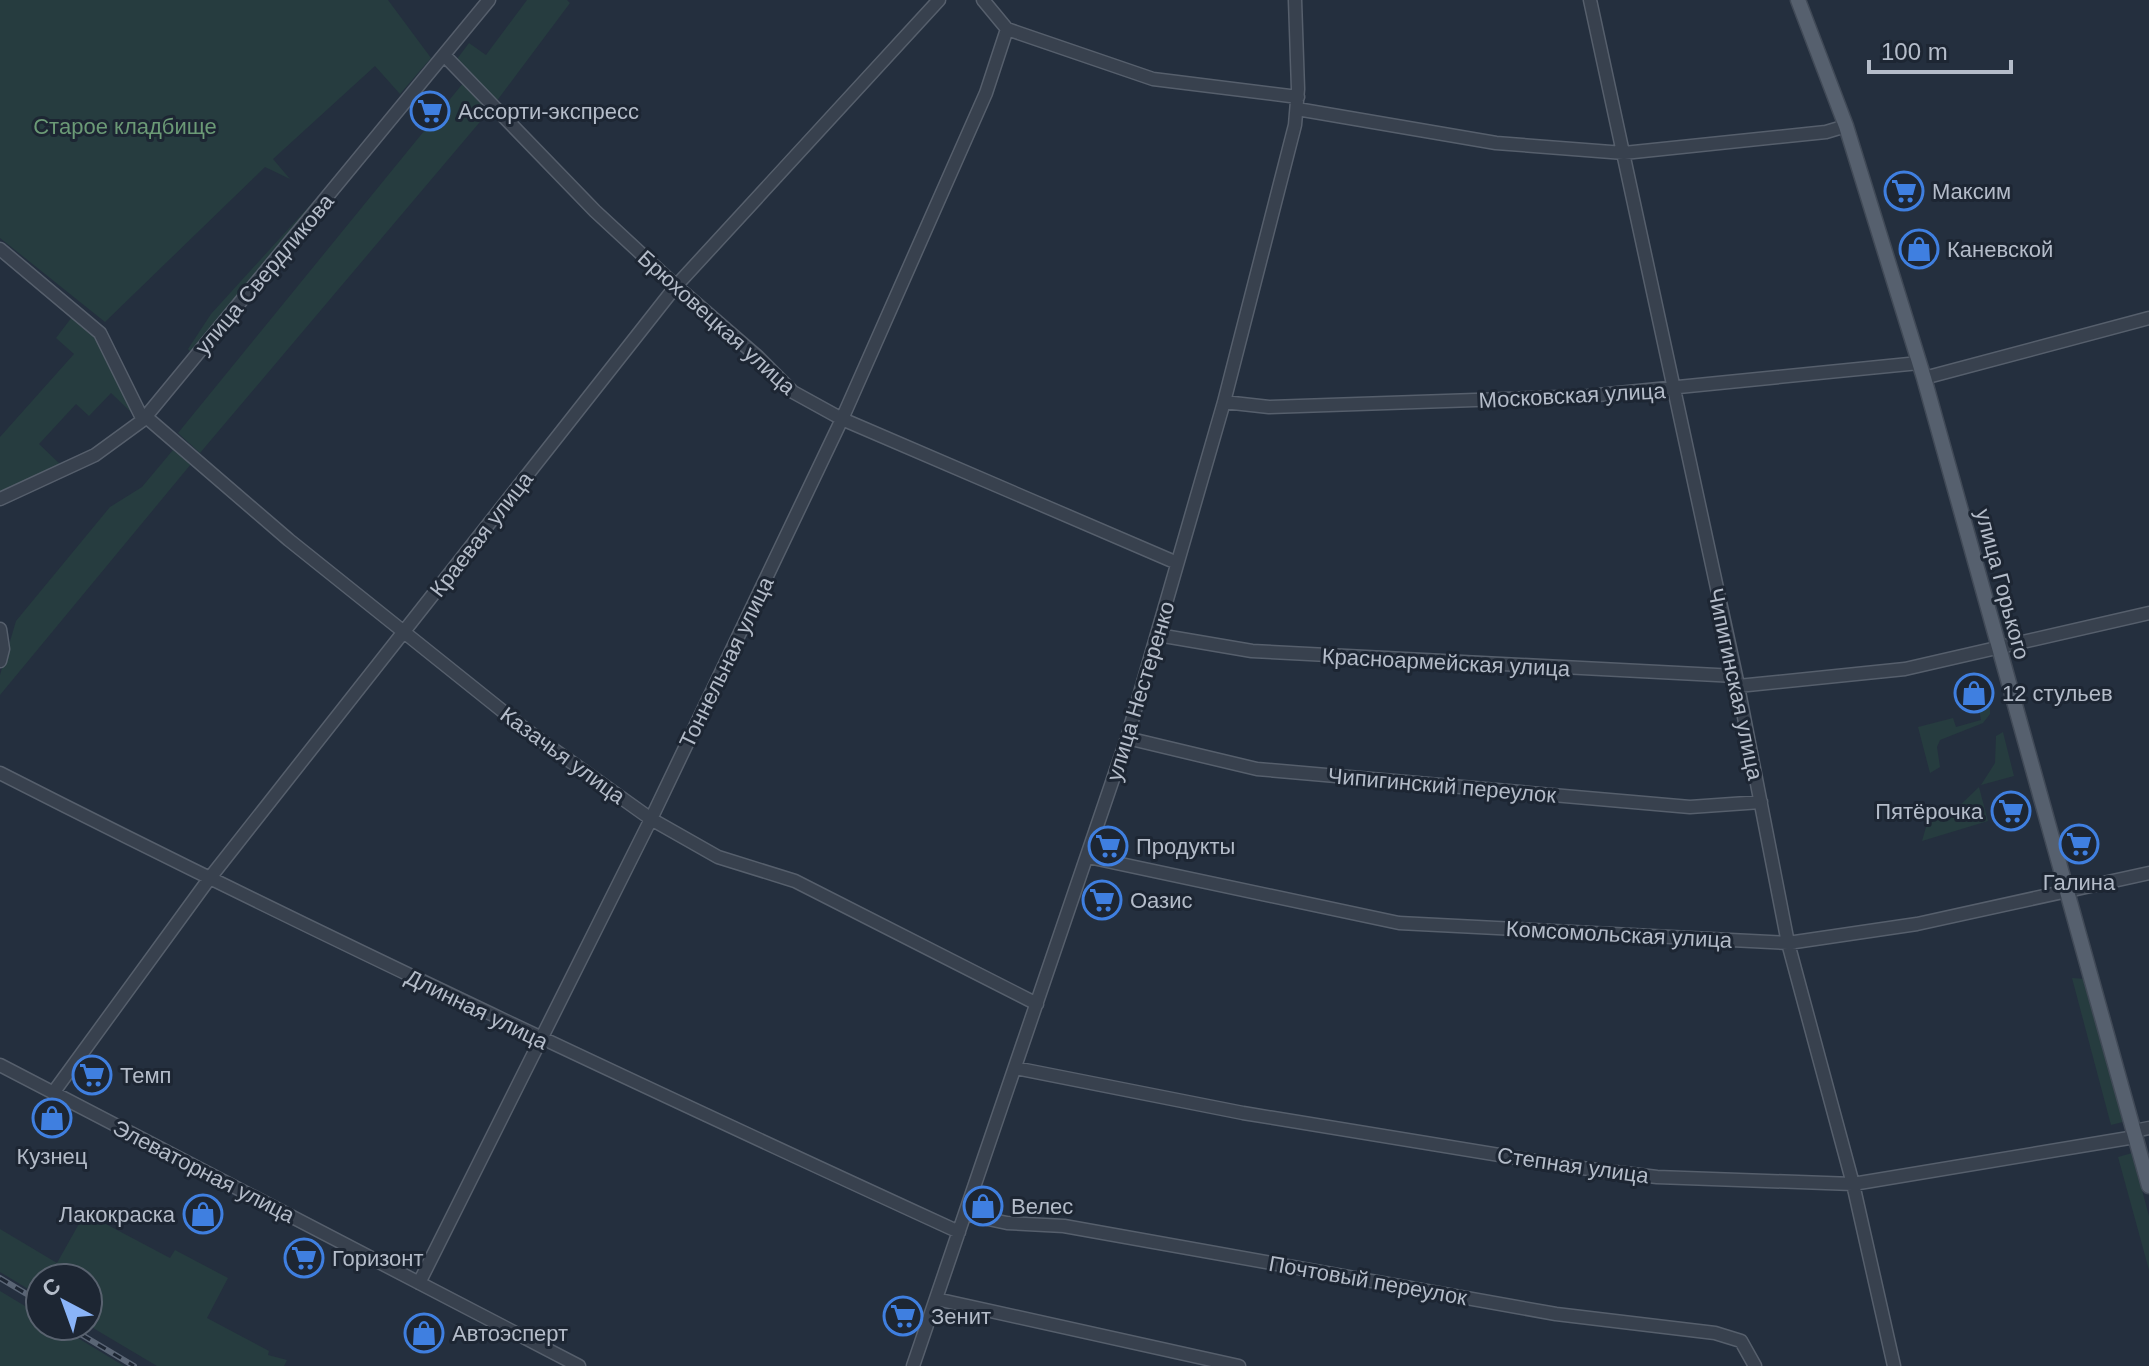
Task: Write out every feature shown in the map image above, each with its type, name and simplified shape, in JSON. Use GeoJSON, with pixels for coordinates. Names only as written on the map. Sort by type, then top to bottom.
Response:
{"type":"FeatureCollection","features":[{"type":"Feature","properties":{"kind":"main road","name":"улица Горького"},"geometry":{"type":"LineString","coordinates":[[1798,0],[1846,126],[1924,378],[2149,1186]]}},
{"type":"Feature","properties":{"kind":"street","name":"улица Свердликова"},"geometry":{"type":"LineString","coordinates":[[0,499],[86,460],[144,418],[489,0]]}},
{"type":"Feature","properties":{"kind":"street","name":"Краевая улица"},"geometry":{"type":"LineString","coordinates":[[53,1093],[209,879],[676,286],[939,0]]}},
{"type":"Feature","properties":{"kind":"street"},"geometry":{"type":"LineString","coordinates":[[983,0],[1007,29],[1163,82],[1216,84],[1496,143],[1624,153],[1826,132],[1846,126]]}},
{"type":"Feature","properties":{"kind":"street","name":"улица Нестеренко"},"geometry":{"type":"LineString","coordinates":[[913,1366],[1127,738],[1224,402],[1298,103],[1295,0]]}},
{"type":"Feature","properties":{"kind":"street","name":"Чипигинская улица"},"geometry":{"type":"LineString","coordinates":[[1590,0],[1737,681],[1788,943],[1853,1184],[1894,1366]]}},
{"type":"Feature","properties":{"kind":"street","name":"Тоннельная улица"},"geometry":{"type":"LineString","coordinates":[[419,1283],[651,819],[842,419],[986,93],[1007,29]]}},
{"type":"Feature","properties":{"kind":"street","name":"Брюховецкая улица"},"geometry":{"type":"LineString","coordinates":[[445,56],[595,211],[793,392],[842,419],[1177,563]]}},
{"type":"Feature","properties":{"kind":"street"},"geometry":{"type":"LineString","coordinates":[[0,249],[100,333],[144,418]]}},
{"type":"Feature","properties":{"kind":"street"},"geometry":{"type":"LineString","coordinates":[[1924,378],[2149,318]]}},
{"type":"Feature","properties":{"kind":"street","name":"Московская улица"},"geometry":{"type":"LineString","coordinates":[[1224,402],[1278,407],[1482,402],[1672,390],[1919,363]]}},
{"type":"Feature","properties":{"kind":"street","name":"Казачья улица"},"geometry":{"type":"LineString","coordinates":[[144,418],[525,729],[651,819],[718,857],[795,881],[1037,1004]]}},
{"type":"Feature","properties":{"kind":"street","name":"Красноармейская улица"},"geometry":{"type":"LineString","coordinates":[[1158,635],[1252,651],[1737,681],[1905,669],[1999,650],[2149,613]]}},
{"type":"Feature","properties":{"kind":"street"},"geometry":{"type":"LineString","coordinates":[[0,629],[3,648],[0,661]]}},
{"type":"Feature","properties":{"kind":"street","name":"Чипигинский переулок"},"geometry":{"type":"LineString","coordinates":[[1127,738],[1257,769],[1690,807],[1761,802]]}},
{"type":"Feature","properties":{"kind":"street","name":"Длинная улица"},"geometry":{"type":"LineString","coordinates":[[0,773],[209,879],[542,1040],[959,1232]]}},
{"type":"Feature","properties":{"kind":"street","name":"Комсомольская улица"},"geometry":{"type":"LineString","coordinates":[[1088,857],[1399,923],[1788,943],[1917,924],[2149,873]]}},
{"type":"Feature","properties":{"kind":"street","name":"Элеваторная улица"},"geometry":{"type":"LineString","coordinates":[[0,1065],[579,1366]]}},
{"type":"Feature","properties":{"kind":"street","name":"Степная улица"},"geometry":{"type":"LineString","coordinates":[[1015,1068],[1243,1113],[1573,1167],[1657,1177],[1853,1184],[2134,1134],[2149,1128]]}},
{"type":"Feature","properties":{"kind":"street","name":"Почтовый переулок"},"geometry":{"type":"LineString","coordinates":[[965,1214],[1007,1223],[1064,1226],[1556,1314],[1734,1337],[1745,1344],[1755,1366]]}},
{"type":"Feature","properties":{"kind":"street"},"geometry":{"type":"LineString","coordinates":[[936,1299],[1239,1366]]}},
{"type":"Feature","properties":{"kind":"green space","name":"Старое кладбище"},"geometry":{"type":"Polygon","coordinates":[[[0,0],[388,0],[431,58],[400,94],[375,66],[273,159],[290,179],[265,167],[105,322],[0,238],[0,0]]]}},
{"type":"Feature","properties":{"kind":"green space"},"geometry":{"type":"Polygon","coordinates":[[[527,0],[567,0],[570,3],[496,102],[457,59],[469,43],[486,55],[527,0]]]}},
{"type":"Feature","properties":{"kind":"green space"},"geometry":{"type":"Polygon","coordinates":[[[464,82],[490,110],[200,453],[178,433],[464,82]]]}},
{"type":"Feature","properties":{"kind":"green space"},"geometry":{"type":"Polygon","coordinates":[[[312,203],[316,206],[192,354],[188,349],[211,314],[312,203]]]}},
{"type":"Feature","properties":{"kind":"green space"},"geometry":{"type":"Polygon","coordinates":[[[72,317],[96,334],[132,413],[111,393],[89,416],[76,404],[39,444],[62,466],[0,492],[0,437],[74,354],[56,338],[72,317]]]}},
{"type":"Feature","properties":{"kind":"green space"},"geometry":{"type":"Polygon","coordinates":[[[173,450],[191,464],[0,695],[0,675],[16,621],[110,507],[142,487],[173,450]]]}},
{"type":"Feature","properties":{"kind":"green space"},"geometry":{"type":"Polygon","coordinates":[[[1990,707],[1990,714],[1983,723],[1940,740],[1937,747],[1940,767],[1930,773],[1918,727],[1953,718],[1956,727],[1981,720],[1979,709],[1990,707]]]}},
{"type":"Feature","properties":{"kind":"green space"},"geometry":{"type":"Polygon","coordinates":[[[2003,732],[2014,776],[1981,785],[1995,763],[1996,736],[2003,732]]]}},
{"type":"Feature","properties":{"kind":"green space"},"geometry":{"type":"Polygon","coordinates":[[[1979,787],[1988,821],[1922,841],[1930,813],[1955,810],[1979,787]]]}},
{"type":"Feature","properties":{"kind":"green space"},"geometry":{"type":"Polygon","coordinates":[[[2072,978],[2085,979],[2123,1122],[2111,1125],[2072,978]]]}},
{"type":"Feature","properties":{"kind":"green space"},"geometry":{"type":"Polygon","coordinates":[[[2132,1153],[2149,1216],[2149,1270],[2118,1157],[2132,1153]]]}},
{"type":"Feature","properties":{"kind":"green space"},"geometry":{"type":"Polygon","coordinates":[[[85,1213],[170,1258],[175,1250],[228,1278],[207,1318],[269,1351],[268,1355],[287,1360],[284,1366],[157,1366],[104,1335],[104,1262],[58,1262],[85,1213]]]}},
{"type":"Feature","properties":{"kind":"green space"},"geometry":{"type":"Polygon","coordinates":[[[0,1229],[55,1262],[24,1262],[24,1286],[0,1272],[0,1229]]]}},
{"type":"Feature","properties":{"kind":"green space"},"geometry":{"type":"Polygon","coordinates":[[[0,1291],[24,1305],[24,1342],[84,1342],[124,1366],[0,1366],[0,1291]]]}},
{"type":"Feature","properties":{"kind":"railway"},"geometry":{"type":"LineString","coordinates":[[0,1278],[24,1292]]}},
{"type":"Feature","properties":{"kind":"railway"},"geometry":{"type":"LineString","coordinates":[[94,1342],[134,1366]]}},
{"type":"Feature","properties":{"kind":"place","name":"Ассорти-экспресс"},"geometry":{"type":"Point","coordinates":[430,111]}},
{"type":"Feature","properties":{"kind":"place","name":"Максим"},"geometry":{"type":"Point","coordinates":[1904,191]}},
{"type":"Feature","properties":{"kind":"place","name":"Каневской"},"geometry":{"type":"Point","coordinates":[1919,249]}},
{"type":"Feature","properties":{"kind":"place","name":"12 стульев"},"geometry":{"type":"Point","coordinates":[1974,693]}},
{"type":"Feature","properties":{"kind":"place","name":"Пятёрочка"},"geometry":{"type":"Point","coordinates":[2011,811]}},
{"type":"Feature","properties":{"kind":"place","name":"Галина"},"geometry":{"type":"Point","coordinates":[2079,844]}},
{"type":"Feature","properties":{"kind":"place","name":"Продукты"},"geometry":{"type":"Point","coordinates":[1108,846]}},
{"type":"Feature","properties":{"kind":"place","name":"Оазис"},"geometry":{"type":"Point","coordinates":[1102,900]}},
{"type":"Feature","properties":{"kind":"place","name":"Темп"},"geometry":{"type":"Point","coordinates":[92,1075]}},
{"type":"Feature","properties":{"kind":"place","name":"Кузнец"},"geometry":{"type":"Point","coordinates":[52,1118]}},
{"type":"Feature","properties":{"kind":"place","name":"Велес"},"geometry":{"type":"Point","coordinates":[983,1206]}},
{"type":"Feature","properties":{"kind":"place","name":"Лакокраска"},"geometry":{"type":"Point","coordinates":[203,1214]}},
{"type":"Feature","properties":{"kind":"place","name":"Горизонт"},"geometry":{"type":"Point","coordinates":[304,1258]}},
{"type":"Feature","properties":{"kind":"place","name":"Зенит"},"geometry":{"type":"Point","coordinates":[903,1316]}},
{"type":"Feature","properties":{"kind":"place","name":"Автоэсперт"},"geometry":{"type":"Point","coordinates":[424,1333]}}]}
